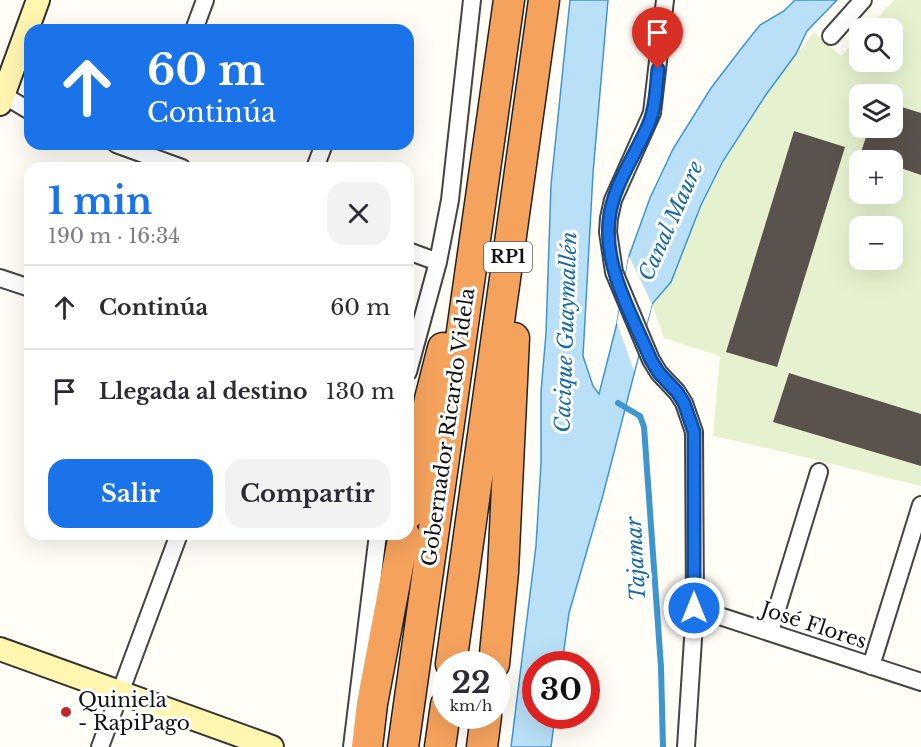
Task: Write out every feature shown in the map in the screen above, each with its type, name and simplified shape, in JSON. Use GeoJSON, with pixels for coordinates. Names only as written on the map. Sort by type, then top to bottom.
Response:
{"type":"FeatureCollection","features":[{"type":"Feature","properties":{"kind":"highway","name":"Gobernador Ricardo Videla"},"geometry":{"type":"LineString","coordinates":[[403,747],[422,512],[484,185],[509,0]]}},
{"type":"Feature","properties":{"kind":"highway","name":"Gobernador Ricardo Videla"},"geometry":{"type":"LineString","coordinates":[[453,651],[544,0]]}},
{"type":"Feature","properties":{"kind":"highway"},"geometry":{"type":"LineString","coordinates":[[495,651],[503,572],[520,173]]}},
{"type":"Feature","properties":{"kind":"highway"},"geometry":{"type":"LineString","coordinates":[[367,747],[372,704],[403,540]]}},
{"type":"Feature","properties":{"kind":"highway"},"geometry":{"type":"LineString","coordinates":[[440,747],[443,729]]}},
{"type":"Feature","properties":{"kind":"highway"},"geometry":{"type":"LineString","coordinates":[[482,747],[484,729]]}},
{"type":"Feature","properties":{"kind":"street"},"geometry":{"type":"LineString","coordinates":[[29,24],[38,0]]}},
{"type":"Feature","properties":{"kind":"street"},"geometry":{"type":"LineString","coordinates":[[196,24],[205,0]]}},
{"type":"Feature","properties":{"kind":"street"},"geometry":{"type":"LineString","coordinates":[[414,350],[438,262],[456,164],[472,0]]}},
{"type":"Feature","properties":{"kind":"street"},"geometry":{"type":"LineString","coordinates":[[664,0],[652,113],[613,200],[608,232],[612,261],[622,293],[642,340],[659,373],[684,403],[694,432],[694,608],[686,747]]}},
{"type":"Feature","properties":{"kind":"street"},"geometry":{"type":"LineString","coordinates":[[831,36],[863,0]]}},
{"type":"Feature","properties":{"kind":"street"},"geometry":{"type":"LineString","coordinates":[[24,37],[1,97],[24,108]]}},
{"type":"Feature","properties":{"kind":"street"},"geometry":{"type":"LineString","coordinates":[[150,150],[171,162]]}},
{"type":"Feature","properties":{"kind":"street"},"geometry":{"type":"LineString","coordinates":[[414,253],[438,262]]}},
{"type":"Feature","properties":{"kind":"street"},"geometry":{"type":"LineString","coordinates":[[0,278],[24,286]]}},
{"type":"Feature","properties":{"kind":"street"},"geometry":{"type":"LineString","coordinates":[[770,632],[819,472]]}},
{"type":"Feature","properties":{"kind":"street"},"geometry":{"type":"LineString","coordinates":[[871,666],[921,505]]}},
{"type":"Feature","properties":{"kind":"street"},"geometry":{"type":"LineString","coordinates":[[100,747],[177,540]]}},
{"type":"Feature","properties":{"kind":"street"},"geometry":{"type":"LineString","coordinates":[[352,747],[377,540]]}},
{"type":"Feature","properties":{"kind":"street","name":"José Flores"},"geometry":{"type":"LineString","coordinates":[[694,608],[921,682]]}},
{"type":"Feature","properties":{"kind":"street"},"geometry":{"type":"LineString","coordinates":[[0,650],[272,747]]}},
{"type":"Feature","properties":{"kind":"green space"},"geometry":{"type":"Polygon","coordinates":[[[894,0],[921,0],[921,486],[713,436],[720,356],[664,338],[652,304],[671,282],[701,205],[723,161],[765,96],[814,32],[841,56],[849,48],[849,72],[903,72],[903,18],[877,18],[894,0]]]}},
{"type":"Feature","properties":{"kind":"water"},"geometry":{"type":"Polygon","coordinates":[[[570,0],[608,0],[593,173],[583,356],[593,386],[599,394],[617,323],[629,256],[650,198],[673,149],[711,88],[760,25],[784,11],[795,0],[837,0],[807,31],[796,54],[765,96],[723,161],[701,205],[671,282],[652,304],[603,495],[569,613],[564,651],[523,651],[536,546],[541,463],[541,392],[546,333],[551,185],[570,0]]]}},
{"type":"Feature","properties":{"kind":"water"},"geometry":{"type":"Polygon","coordinates":[[[522,659],[522,729],[553,729],[551,747],[511,747],[522,659]]]}},
{"type":"Feature","properties":{"kind":"pier"},"geometry":{"type":"Polygon","coordinates":[[[629,256],[652,304],[634,371],[617,323],[629,256]]]}},
{"type":"Feature","properties":{"kind":"building"},"geometry":{"type":"Polygon","coordinates":[[[903,107],[921,113],[921,175],[903,169],[903,150],[862,150],[866,138],[903,138],[903,107]]]}},
{"type":"Feature","properties":{"kind":"building"},"geometry":{"type":"Polygon","coordinates":[[[794,131],[845,147],[777,367],[726,352],[794,131]]]}},
{"type":"Feature","properties":{"kind":"building"},"geometry":{"type":"Polygon","coordinates":[[[789,373],[921,414],[921,466],[773,422],[789,373]]]}},
{"type":"Feature","properties":{"kind":"waterway","name":"Tajamar"},"geometry":{"type":"LineString","coordinates":[[618,403],[640,416],[644,427],[661,667],[663,747]]}},
{"type":"Feature","properties":{"kind":"place","name":"Quiniela - RapiPago"},"geometry":{"type":"Point","coordinates":[66,712]}},
{"type":"Feature","properties":{"kind":"route"},"geometry":{"type":"LineString","coordinates":[[658,69],[649,124],[613,200],[608,232],[614,272],[622,293],[651,360],[684,403],[694,432],[694,608]]}},
{"type":"Feature","properties":{"kind":"water label","name":"Canal Maure"},"geometry":{"type":"Point","coordinates":[671,221]}},
{"type":"Feature","properties":{"kind":"water label","name":"Cacique Guaymallén"},"geometry":{"type":"Point","coordinates":[566,332]}}]}
